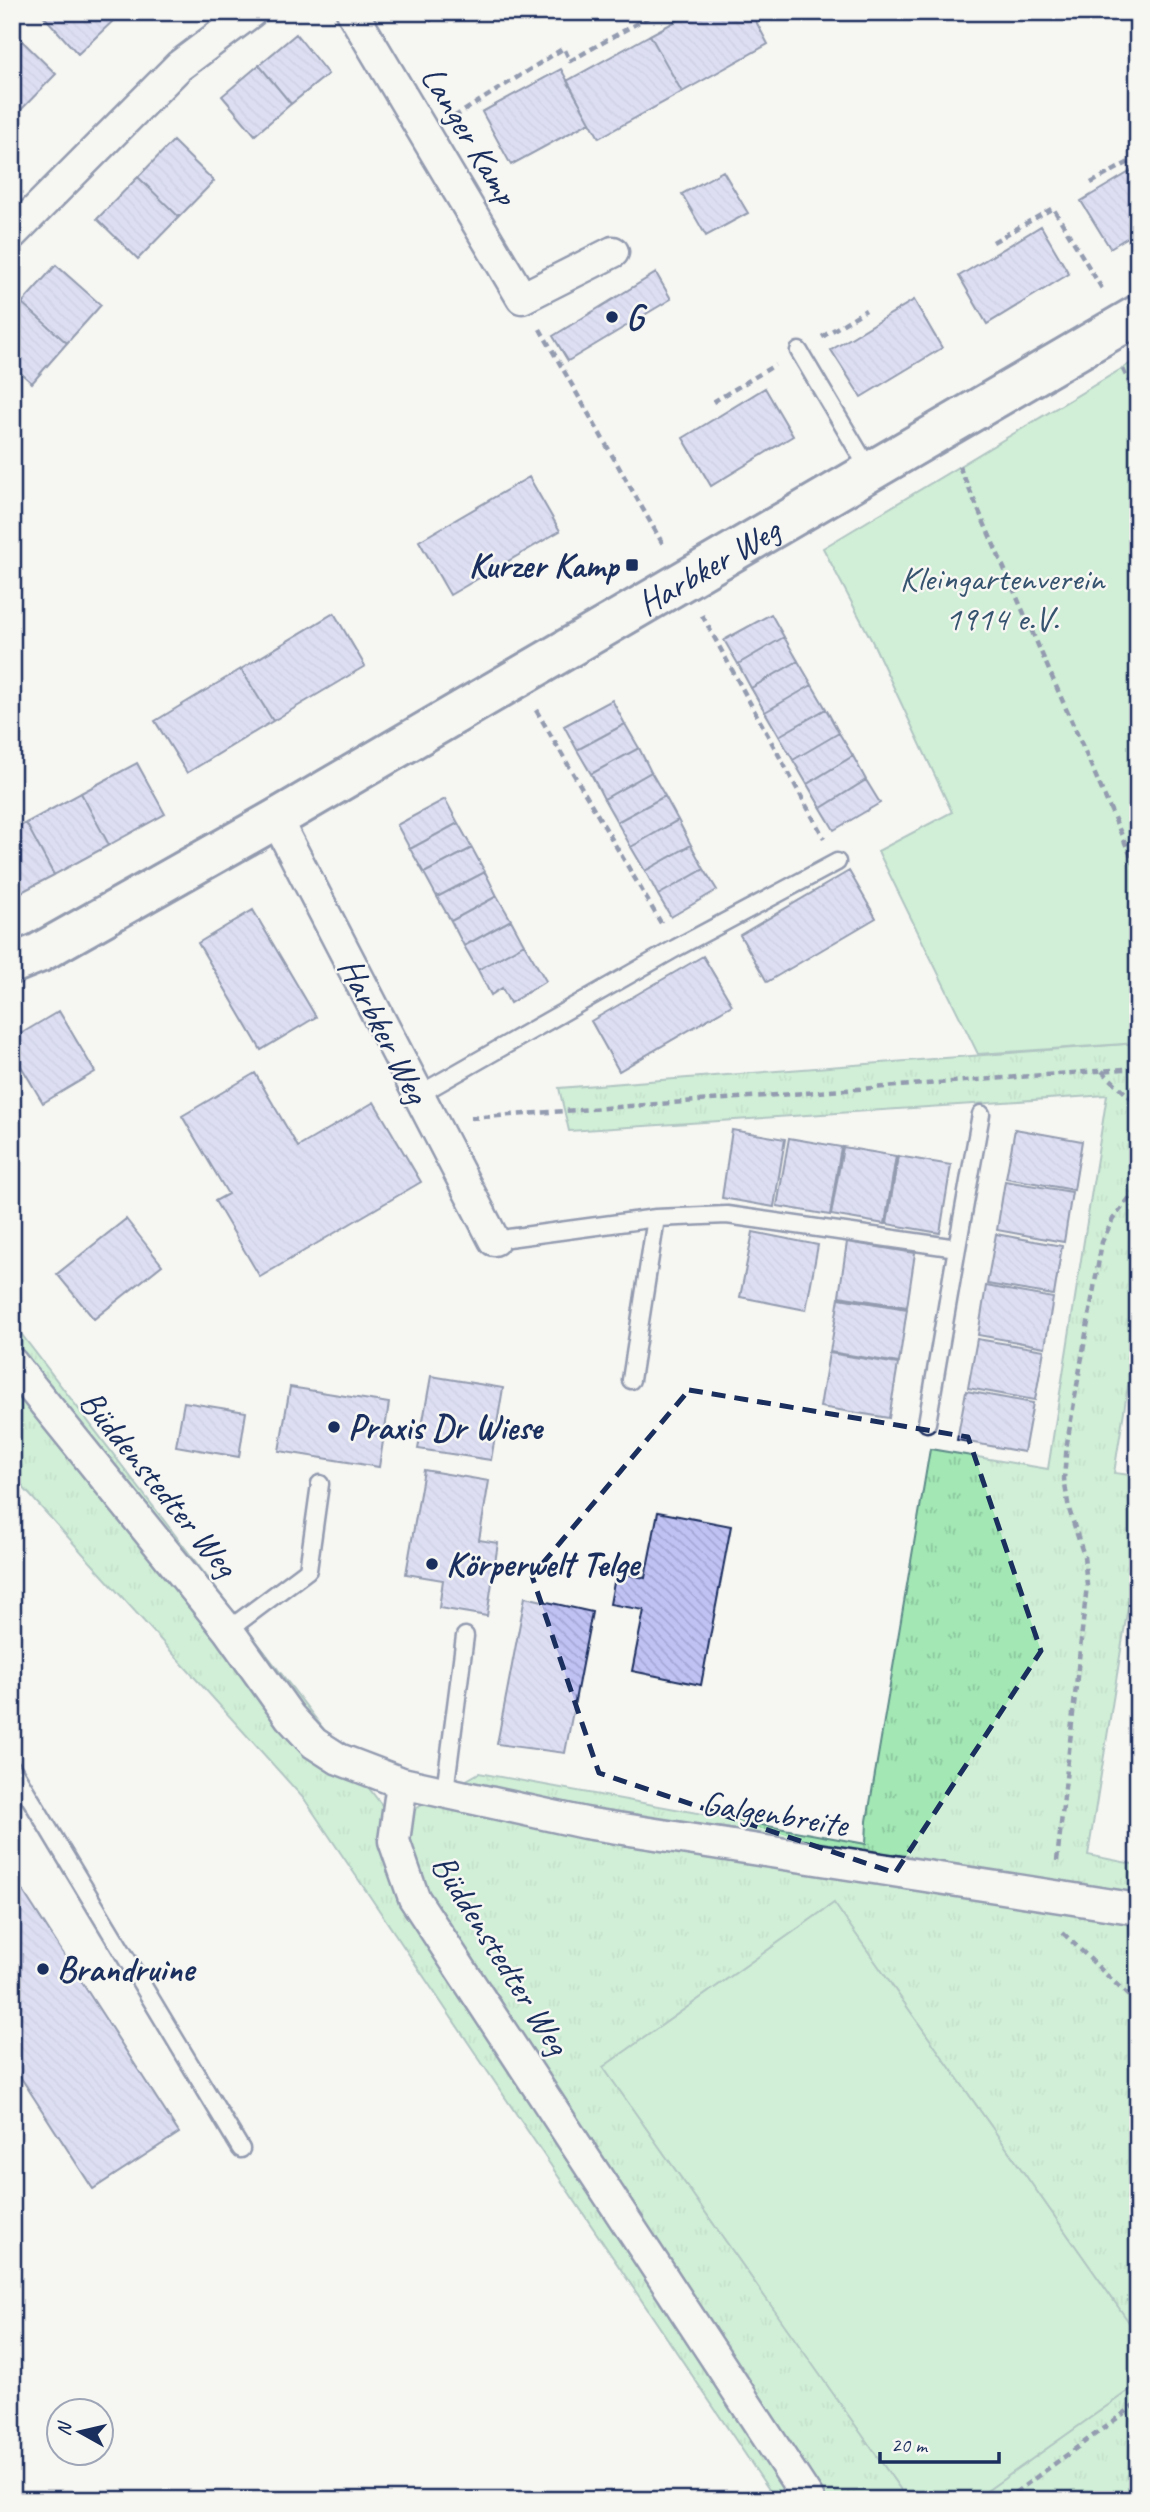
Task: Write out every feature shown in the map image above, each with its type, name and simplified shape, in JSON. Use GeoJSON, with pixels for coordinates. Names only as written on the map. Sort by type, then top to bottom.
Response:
{"type":"FeatureCollection","features":[{"type":"Feature","properties":{"kind":"main road","name":"Harbker Weg"},"geometry":{"type":"LineString","coordinates":[[12,964],[39,953],[276,819],[1130,319]]}},
{"type":"Feature","properties":{"kind":"street"},"geometry":{"type":"LineString","coordinates":[[12,234],[179,66],[251,12]]}},
{"type":"Feature","properties":{"kind":"street","name":"Langer Kamp"},"geometry":{"type":"LineString","coordinates":[[352,12],[522,298]]}},
{"type":"Feature","properties":{"kind":"street"},"geometry":{"type":"LineString","coordinates":[[522,298],[613,251]]}},
{"type":"Feature","properties":{"kind":"street","name":"Harbker Weg"},"geometry":{"type":"LineString","coordinates":[[276,819],[494,1240]]}},
{"type":"Feature","properties":{"kind":"street","name":"Büddenstedter Weg"},"geometry":{"type":"LineString","coordinates":[[12,1363],[228,1630],[290,1717],[314,1743],[365,1771],[402,1783],[394,1841],[414,1898],[809,2500]]}},
{"type":"Feature","properties":{"kind":"street","name":"Galgenbreite"},"geometry":{"type":"LineString","coordinates":[[402,1783],[584,1823],[1138,1909]]}},
{"type":"Feature","properties":{"kind":"lane"},"geometry":{"type":"LineString","coordinates":[[799,351],[870,471]]}},
{"type":"Feature","properties":{"kind":"lane"},"geometry":{"type":"LineString","coordinates":[[418,1095],[676,948],[837,862]]}},
{"type":"Feature","properties":{"kind":"lane"},"geometry":{"type":"LineString","coordinates":[[927,1423],[981,1114]]}},
{"type":"Feature","properties":{"kind":"lane"},"geometry":{"type":"LineString","coordinates":[[494,1240],[656,1218],[727,1215],[957,1248]]}},
{"type":"Feature","properties":{"kind":"lane"},"geometry":{"type":"LineString","coordinates":[[631,1380],[656,1218]]}},
{"type":"Feature","properties":{"kind":"lane"},"geometry":{"type":"LineString","coordinates":[[228,1630],[308,1570],[320,1484]]}},
{"type":"Feature","properties":{"kind":"lane"},"geometry":{"type":"LineString","coordinates":[[445,1791],[465,1636]]}},
{"type":"Feature","properties":{"kind":"lane"},"geometry":{"type":"LineString","coordinates":[[12,1769],[241,2149]]}},
{"type":"Feature","properties":{"kind":"path"},"geometry":{"type":"LineString","coordinates":[[424,135],[564,48],[570,61],[657,12]]}},
{"type":"Feature","properties":{"kind":"path"},"geometry":{"type":"LineString","coordinates":[[1091,183],[1138,157]]}},
{"type":"Feature","properties":{"kind":"path"},"geometry":{"type":"LineString","coordinates":[[993,242],[1054,208],[1130,319]]}},
{"type":"Feature","properties":{"kind":"path"},"geometry":{"type":"LineString","coordinates":[[522,298],[684,581],[837,862]]}},
{"type":"Feature","properties":{"kind":"path"},"geometry":{"type":"LineString","coordinates":[[943,428],[1138,872]]}},
{"type":"Feature","properties":{"kind":"path"},"geometry":{"type":"LineString","coordinates":[[517,677],[676,948]]}},
{"type":"Feature","properties":{"kind":"path"},"geometry":{"type":"LineString","coordinates":[[431,1121],[1138,1068]]}},
{"type":"Feature","properties":{"kind":"path"},"geometry":{"type":"LineString","coordinates":[[1102,1070],[1138,1105]]}},
{"type":"Feature","properties":{"kind":"path"},"geometry":{"type":"LineString","coordinates":[[1138,1187],[1113,1219],[1102,1242],[1067,1443],[1064,1479],[1069,1509],[1084,1556],[1087,1585],[1053,1894],[1056,1924],[1071,1944],[1138,2006]]}},
{"type":"Feature","properties":{"kind":"path"},"geometry":{"type":"LineString","coordinates":[[1005,2500],[1138,2403]]}},
{"type":"Feature","properties":{"kind":"highlighted area"},"geometry":{"type":"Polygon","coordinates":[[[689,1390],[968,1437],[1041,1651],[895,1873],[599,1773],[532,1576],[689,1390]]]}},
{"type":"Feature","properties":{"kind":"green space","name":"Kleingartenverein 1914 e.V."},"geometry":{"type":"Polygon","coordinates":[[[1138,359],[1138,1043],[978,1054],[878,851],[952,812],[873,643],[823,548],[1138,359]]]}},
{"type":"Feature","properties":{"kind":"green space"},"geometry":{"type":"Polygon","coordinates":[[[1138,1043],[1138,1324],[1114,1473],[1138,1476],[1138,1544],[1088,1855],[1138,1865],[1138,2500],[776,2500],[305,1800],[12,1475],[12,1322],[394,1821],[479,1773],[866,1844],[867,1821],[930,1449],[1048,1469],[1107,1095],[569,1131],[559,1088],[1138,1043]]]}},
{"type":"Feature","properties":{"kind":"green space"},"geometry":{"type":"Polygon","coordinates":[[[834,1903],[1138,2335],[1138,2384],[974,2500],[908,2500],[603,2067],[834,1903]]]}},
{"type":"Feature","properties":{"kind":"building"},"geometry":{"type":"Polygon","coordinates":[[[40,12],[107,12],[114,20],[78,54],[40,12]]]}},
{"type":"Feature","properties":{"kind":"building"},"geometry":{"type":"Polygon","coordinates":[[[426,12],[445,12],[431,21],[426,12]]]}},
{"type":"Feature","properties":{"kind":"building"},"geometry":{"type":"Polygon","coordinates":[[[693,12],[751,12],[768,44],[682,92],[650,35],[693,12]]]}},
{"type":"Feature","properties":{"kind":"building"},"geometry":{"type":"Polygon","coordinates":[[[12,31],[56,74],[15,116],[12,113],[12,31]]]}},
{"type":"Feature","properties":{"kind":"building"},"geometry":{"type":"Polygon","coordinates":[[[296,34],[328,74],[291,104],[259,65],[296,34]]]}},
{"type":"Feature","properties":{"kind":"building"},"geometry":{"type":"Polygon","coordinates":[[[650,35],[682,92],[599,138],[567,81],[650,35]]]}},
{"type":"Feature","properties":{"kind":"building"},"geometry":{"type":"Polygon","coordinates":[[[259,65],[291,104],[255,135],[222,96],[259,65]]]}},
{"type":"Feature","properties":{"kind":"building"},"geometry":{"type":"Polygon","coordinates":[[[561,69],[590,122],[511,165],[482,112],[561,69]]]}},
{"type":"Feature","properties":{"kind":"building"},"geometry":{"type":"Polygon","coordinates":[[[173,141],[214,181],[179,217],[138,177],[173,141]]]}},
{"type":"Feature","properties":{"kind":"building"},"geometry":{"type":"Polygon","coordinates":[[[1138,167],[1138,231],[1110,248],[1081,201],[1138,167]]]}},
{"type":"Feature","properties":{"kind":"building"},"geometry":{"type":"Polygon","coordinates":[[[723,171],[748,213],[706,236],[682,194],[723,171]]]}},
{"type":"Feature","properties":{"kind":"building"},"geometry":{"type":"Polygon","coordinates":[[[138,177],[179,217],[138,259],[97,219],[138,177]]]}},
{"type":"Feature","properties":{"kind":"building"},"geometry":{"type":"Polygon","coordinates":[[[1041,226],[1069,274],[987,324],[959,276],[1041,226]]]}},
{"type":"Feature","properties":{"kind":"building"},"geometry":{"type":"Polygon","coordinates":[[[56,265],[101,305],[67,343],[22,303],[56,265]]]}},
{"type":"Feature","properties":{"kind":"building","name":"G"},"geometry":{"type":"Polygon","coordinates":[[[656,273],[671,299],[568,361],[553,336],[656,273]]]}},
{"type":"Feature","properties":{"kind":"building"},"geometry":{"type":"Polygon","coordinates":[[[914,300],[942,348],[861,397],[831,350],[914,300]]]}},
{"type":"Feature","properties":{"kind":"building"},"geometry":{"type":"Polygon","coordinates":[[[22,303],[67,343],[32,383],[12,365],[12,314],[22,303]]]}},
{"type":"Feature","properties":{"kind":"building"},"geometry":{"type":"Polygon","coordinates":[[[765,388],[793,436],[711,486],[683,438],[765,388]]]}},
{"type":"Feature","properties":{"kind":"building"},"geometry":{"type":"Polygon","coordinates":[[[529,477],[560,531],[450,595],[419,541],[529,477]]]}},
{"type":"Feature","properties":{"kind":"building"},"geometry":{"type":"Polygon","coordinates":[[[334,613],[365,666],[273,721],[241,669],[334,613]]]}},
{"type":"Feature","properties":{"kind":"building"},"geometry":{"type":"Polygon","coordinates":[[[771,614],[784,637],[738,664],[724,640],[771,614]]]}},
{"type":"Feature","properties":{"kind":"building"},"geometry":{"type":"Polygon","coordinates":[[[784,637],[798,661],[751,688],[738,664],[784,637]]]}},
{"type":"Feature","properties":{"kind":"building"},"geometry":{"type":"Polygon","coordinates":[[[798,661],[812,685],[765,712],[751,688],[798,661]]]}},
{"type":"Feature","properties":{"kind":"building"},"geometry":{"type":"Polygon","coordinates":[[[241,669],[273,721],[187,773],[155,721],[241,669]]]}},
{"type":"Feature","properties":{"kind":"building"},"geometry":{"type":"Polygon","coordinates":[[[812,685],[826,709],[779,736],[765,712],[812,685]]]}},
{"type":"Feature","properties":{"kind":"building"},"geometry":{"type":"Polygon","coordinates":[[[612,700],[625,724],[577,750],[564,726],[612,700]]]}},
{"type":"Feature","properties":{"kind":"building"},"geometry":{"type":"Polygon","coordinates":[[[826,709],[839,733],[793,760],[779,736],[826,709]]]}},
{"type":"Feature","properties":{"kind":"building"},"geometry":{"type":"Polygon","coordinates":[[[625,724],[639,748],[591,774],[577,750],[625,724]]]}},
{"type":"Feature","properties":{"kind":"building"},"geometry":{"type":"Polygon","coordinates":[[[839,733],[853,756],[807,784],[793,760],[839,733]]]}},
{"type":"Feature","properties":{"kind":"building"},"geometry":{"type":"Polygon","coordinates":[[[639,748],[651,772],[604,799],[591,774],[639,748]]]}},
{"type":"Feature","properties":{"kind":"building"},"geometry":{"type":"Polygon","coordinates":[[[853,756],[866,780],[821,808],[807,784],[853,756]]]}},
{"type":"Feature","properties":{"kind":"building"},"geometry":{"type":"Polygon","coordinates":[[[137,763],[165,814],[109,845],[81,793],[137,763]]]}},
{"type":"Feature","properties":{"kind":"building"},"geometry":{"type":"Polygon","coordinates":[[[651,772],[665,796],[617,822],[604,799],[651,772]]]}},
{"type":"Feature","properties":{"kind":"building"},"geometry":{"type":"Polygon","coordinates":[[[866,780],[880,803],[834,830],[821,808],[866,780]]]}},
{"type":"Feature","properties":{"kind":"building"},"geometry":{"type":"Polygon","coordinates":[[[81,793],[109,845],[54,875],[26,823],[81,793]]]}},
{"type":"Feature","properties":{"kind":"building"},"geometry":{"type":"Polygon","coordinates":[[[665,796],[678,820],[631,847],[617,822],[665,796]]]}},
{"type":"Feature","properties":{"kind":"building"},"geometry":{"type":"Polygon","coordinates":[[[445,799],[458,823],[410,849],[397,825],[445,799]]]}},
{"type":"Feature","properties":{"kind":"building"},"geometry":{"type":"Polygon","coordinates":[[[678,820],[691,845],[645,871],[631,847],[678,820]]]}},
{"type":"Feature","properties":{"kind":"building"},"geometry":{"type":"Polygon","coordinates":[[[26,823],[54,875],[12,897],[12,831],[26,823]]]}},
{"type":"Feature","properties":{"kind":"building"},"geometry":{"type":"Polygon","coordinates":[[[458,823],[472,848],[424,873],[410,849],[458,823]]]}},
{"type":"Feature","properties":{"kind":"building"},"geometry":{"type":"Polygon","coordinates":[[[691,845],[704,869],[658,895],[645,871],[691,845]]]}},
{"type":"Feature","properties":{"kind":"building"},"geometry":{"type":"Polygon","coordinates":[[[472,848],[485,872],[437,897],[424,873],[472,848]]]}},
{"type":"Feature","properties":{"kind":"building"},"geometry":{"type":"Polygon","coordinates":[[[704,869],[717,890],[671,917],[658,895],[704,869]]]}},
{"type":"Feature","properties":{"kind":"building"},"geometry":{"type":"Polygon","coordinates":[[[849,871],[876,918],[767,982],[740,935],[849,871]]]}},
{"type":"Feature","properties":{"kind":"building"},"geometry":{"type":"Polygon","coordinates":[[[485,872],[497,896],[451,921],[437,897],[485,872]]]}},
{"type":"Feature","properties":{"kind":"building"},"geometry":{"type":"Polygon","coordinates":[[[497,896],[511,920],[464,946],[451,921],[497,896]]]}},
{"type":"Feature","properties":{"kind":"building"},"geometry":{"type":"Polygon","coordinates":[[[253,910],[316,1017],[261,1050],[198,943],[253,910]]]}},
{"type":"Feature","properties":{"kind":"building"},"geometry":{"type":"Polygon","coordinates":[[[511,920],[524,944],[478,970],[464,946],[511,920]]]}},
{"type":"Feature","properties":{"kind":"building"},"geometry":{"type":"Polygon","coordinates":[[[524,944],[546,981],[510,1003],[502,988],[491,995],[478,970],[524,944]]]}},
{"type":"Feature","properties":{"kind":"building"},"geometry":{"type":"Polygon","coordinates":[[[703,956],[732,1005],[619,1071],[591,1021],[703,956]]]}},
{"type":"Feature","properties":{"kind":"building"},"geometry":{"type":"Polygon","coordinates":[[[59,1011],[95,1072],[43,1103],[12,1051],[12,1039],[59,1011]]]}},
{"type":"Feature","properties":{"kind":"building"},"geometry":{"type":"Polygon","coordinates":[[[255,1073],[298,1147],[374,1102],[421,1182],[260,1277],[215,1201],[228,1194],[182,1116],[255,1073]]]}},
{"type":"Feature","properties":{"kind":"building"},"geometry":{"type":"Polygon","coordinates":[[[1015,1129],[1082,1141],[1074,1190],[1006,1178],[1015,1129]]]}},
{"type":"Feature","properties":{"kind":"building"},"geometry":{"type":"Polygon","coordinates":[[[732,1130],[785,1139],[774,1207],[722,1198],[732,1130]]]}},
{"type":"Feature","properties":{"kind":"building"},"geometry":{"type":"Polygon","coordinates":[[[789,1138],[841,1147],[830,1215],[777,1206],[789,1138]]]}},
{"type":"Feature","properties":{"kind":"building"},"geometry":{"type":"Polygon","coordinates":[[[843,1147],[896,1156],[885,1224],[831,1215],[843,1147]]]}},
{"type":"Feature","properties":{"kind":"building"},"geometry":{"type":"Polygon","coordinates":[[[898,1156],[951,1165],[940,1233],[887,1224],[898,1156]]]}},
{"type":"Feature","properties":{"kind":"building"},"geometry":{"type":"Polygon","coordinates":[[[1005,1181],[1072,1192],[1064,1242],[997,1230],[1005,1181]]]}},
{"type":"Feature","properties":{"kind":"building"},"geometry":{"type":"Polygon","coordinates":[[[126,1219],[162,1265],[94,1319],[57,1274],[126,1219]]]}},
{"type":"Feature","properties":{"kind":"building"},"geometry":{"type":"Polygon","coordinates":[[[753,1232],[818,1245],[806,1310],[740,1297],[753,1232]]]}},
{"type":"Feature","properties":{"kind":"building"},"geometry":{"type":"Polygon","coordinates":[[[996,1234],[1062,1246],[1054,1295],[987,1284],[996,1234]]]}},
{"type":"Feature","properties":{"kind":"building"},"geometry":{"type":"Polygon","coordinates":[[[847,1242],[915,1253],[907,1307],[839,1296],[847,1242]]]}},
{"type":"Feature","properties":{"kind":"building"},"geometry":{"type":"Polygon","coordinates":[[[986,1286],[1053,1298],[1045,1347],[978,1335],[986,1286]]]}},
{"type":"Feature","properties":{"kind":"building"},"geometry":{"type":"Polygon","coordinates":[[[839,1298],[907,1309],[899,1363],[830,1352],[839,1298]]]}},
{"type":"Feature","properties":{"kind":"building"},"geometry":{"type":"Polygon","coordinates":[[[977,1339],[1044,1350],[1035,1400],[968,1388],[977,1339]]]}},
{"type":"Feature","properties":{"kind":"building"},"geometry":{"type":"Polygon","coordinates":[[[829,1353],[898,1364],[889,1418],[820,1407],[829,1353]]]}},
{"type":"Feature","properties":{"kind":"building"},"geometry":{"type":"Polygon","coordinates":[[[431,1376],[503,1388],[491,1460],[418,1449],[431,1376]]]}},
{"type":"Feature","properties":{"kind":"building","name":"Praxis Dr Wiese"},"geometry":{"type":"Polygon","coordinates":[[[290,1387],[389,1403],[379,1467],[279,1451],[290,1387]]]}},
{"type":"Feature","properties":{"kind":"building"},"geometry":{"type":"Polygon","coordinates":[[[966,1391],[1033,1403],[1024,1452],[957,1440],[966,1391]]]}},
{"type":"Feature","properties":{"kind":"building"},"geometry":{"type":"Polygon","coordinates":[[[184,1402],[246,1412],[239,1457],[176,1446],[184,1402]]]}},
{"type":"Feature","properties":{"kind":"building"},"geometry":{"type":"Polygon","coordinates":[[[424,1470],[489,1481],[479,1540],[498,1543],[487,1616],[439,1608],[443,1580],[406,1574],[424,1470]]]}},
{"type":"Feature","properties":{"kind":"building"},"geometry":{"type":"Polygon","coordinates":[[[658,1512],[731,1526],[701,1685],[632,1671],[644,1610],[610,1604],[616,1572],[645,1578],[658,1512]]]}},
{"type":"Feature","properties":{"kind":"building"},"geometry":{"type":"Polygon","coordinates":[[[525,1597],[592,1612],[565,1753],[497,1744],[525,1597]]]}},
{"type":"Feature","properties":{"kind":"building","name":"Brandruine"},"geometry":{"type":"Polygon","coordinates":[[[12,1874],[179,2133],[93,2189],[12,2064],[12,1874]]]}},
{"type":"Feature","properties":{"kind":"place","name":"G"},"geometry":{"type":"Point","coordinates":[612,317]}},
{"type":"Feature","properties":{"kind":"place","name":"Kurzer Kamp"},"geometry":{"type":"Point","coordinates":[632,565]}},
{"type":"Feature","properties":{"kind":"place","name":"Praxis Dr Wiese"},"geometry":{"type":"Point","coordinates":[334,1427]}},
{"type":"Feature","properties":{"kind":"place","name":"Körperwelt Telge"},"geometry":{"type":"Point","coordinates":[432,1564]}},
{"type":"Feature","properties":{"kind":"place","name":"Brandruine"},"geometry":{"type":"Point","coordinates":[43,1969]}}]}
